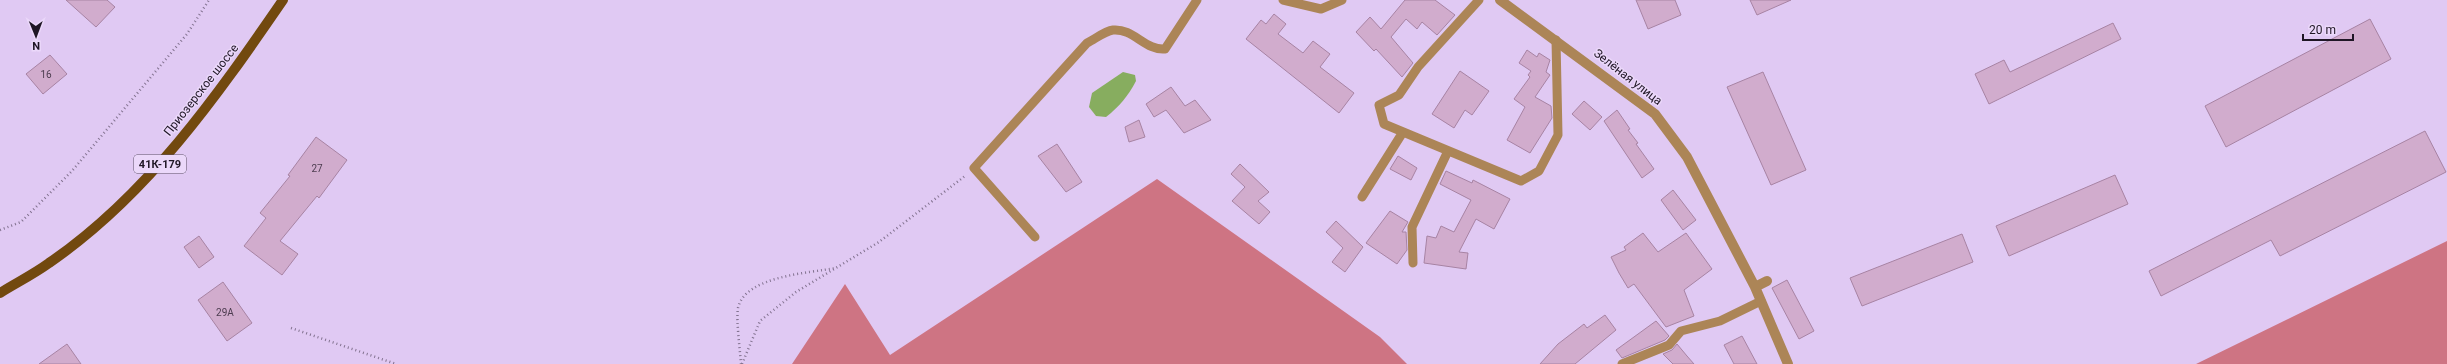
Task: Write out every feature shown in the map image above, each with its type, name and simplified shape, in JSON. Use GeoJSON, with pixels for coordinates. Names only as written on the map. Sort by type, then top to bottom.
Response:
{"type":"FeatureCollection","features":[{"type":"Feature","properties":{"kind":"main road","name":"Приозерское шоссе"},"geometry":{"type":"LineString","coordinates":[[0,293],[50,263],[103,220],[162,162],[222,88],[283,0]]}},
{"type":"Feature","properties":{"kind":"street","name":"Зелёная улица"},"geometry":{"type":"LineString","coordinates":[[1500,0],[1655,114],[1687,156],[1755,287],[1788,364]]}},
{"type":"Feature","properties":{"kind":"street"},"geometry":{"type":"LineString","coordinates":[[1755,287],[1766,281]]}},
{"type":"Feature","properties":{"kind":"lane"},"geometry":{"type":"LineString","coordinates":[[1035,237],[974,168],[1088,43],[1112,30],[1127,32],[1157,50],[1165,49],[1197,0]]}},
{"type":"Feature","properties":{"kind":"lane"},"geometry":{"type":"LineString","coordinates":[[1283,0],[1321,9],[1342,0]]}},
{"type":"Feature","properties":{"kind":"lane"},"geometry":{"type":"LineString","coordinates":[[1479,0],[1418,67],[1399,95],[1379,104],[1384,124],[1521,181],[1539,171],[1558,135],[1556,40]]}},
{"type":"Feature","properties":{"kind":"lane"},"geometry":{"type":"LineString","coordinates":[[1362,197],[1403,132]]}},
{"type":"Feature","properties":{"kind":"lane"},"geometry":{"type":"LineString","coordinates":[[1413,263],[1412,227],[1448,151]]}},
{"type":"Feature","properties":{"kind":"lane"},"geometry":{"type":"LineString","coordinates":[[1622,364],[1669,345],[1681,331],[1720,321],[1761,301]]}},
{"type":"Feature","properties":{"kind":"path"},"geometry":{"type":"LineString","coordinates":[[0,230],[21,222],[72,171],[187,34],[209,0]]}},
{"type":"Feature","properties":{"kind":"path"},"geometry":{"type":"LineString","coordinates":[[741,364],[760,321],[796,292],[879,242],[974,168]]}},
{"type":"Feature","properties":{"kind":"path"},"geometry":{"type":"LineString","coordinates":[[741,364],[738,308],[747,292],[761,283],[838,267]]}},
{"type":"Feature","properties":{"kind":"path"},"geometry":{"type":"LineString","coordinates":[[291,328],[396,364]]}},
{"type":"Feature","properties":{"kind":"shaded area"},"geometry":{"type":"Polygon","coordinates":[[[1123,72],[1135,75],[1136,81],[1127,96],[1120,105],[1106,117],[1096,116],[1089,107],[1092,93],[1123,72]]]}},
{"type":"Feature","properties":{"kind":"shaded area"},"geometry":{"type":"Polygon","coordinates":[[[1157,179],[1380,337],[1407,364],[792,364],[845,284],[890,355],[1157,179]]]}},
{"type":"Feature","properties":{"kind":"shaded area"},"geometry":{"type":"Polygon","coordinates":[[[2447,241],[2447,364],[2196,364],[2447,241]]]}},
{"type":"Feature","properties":{"kind":"building"},"geometry":{"type":"Polygon","coordinates":[[[66,0],[107,0],[115,7],[96,27],[66,0]]]}},
{"type":"Feature","properties":{"kind":"building"},"geometry":{"type":"Polygon","coordinates":[[[1405,0],[1435,0],[1455,15],[1437,35],[1422,22],[1417,29],[1406,19],[1391,37],[1413,63],[1402,77],[1376,49],[1374,51],[1356,32],[1370,17],[1381,29],[1405,0]]]}},
{"type":"Feature","properties":{"kind":"building"},"geometry":{"type":"Polygon","coordinates":[[[1636,0],[1675,0],[1681,15],[1648,29],[1636,0]]]}},
{"type":"Feature","properties":{"kind":"building"},"geometry":{"type":"Polygon","coordinates":[[[1750,0],[1791,0],[1757,15],[1750,0]]]}},
{"type":"Feature","properties":{"kind":"building"},"geometry":{"type":"Polygon","coordinates":[[[1274,14],[1286,24],[1278,34],[1303,53],[1313,41],[1330,54],[1320,67],[1354,93],[1339,113],[1246,39],[1261,20],[1266,24],[1274,14]]]}},
{"type":"Feature","properties":{"kind":"building"},"geometry":{"type":"Polygon","coordinates":[[[2370,19],[2391,59],[2226,147],[2205,106],[2370,19]]]}},
{"type":"Feature","properties":{"kind":"building"},"geometry":{"type":"Polygon","coordinates":[[[2113,23],[2121,39],[1989,104],[1975,74],[2004,60],[2010,72],[2113,23]]]}},
{"type":"Feature","properties":{"kind":"building"},"geometry":{"type":"Polygon","coordinates":[[[1527,50],[1537,57],[1539,53],[1550,60],[1546,72],[1550,75],[1535,97],[1551,106],[1552,118],[1530,153],[1507,140],[1525,107],[1514,99],[1530,77],[1528,75],[1531,71],[1519,63],[1527,50]]]}},
{"type":"Feature","properties":{"kind":"building"},"geometry":{"type":"Polygon","coordinates":[[[50,55],[67,74],[43,94],[26,74],[50,55]]]}},
{"type":"Feature","properties":{"kind":"building"},"geometry":{"type":"Polygon","coordinates":[[[1460,71],[1489,91],[1472,115],[1465,110],[1454,128],[1432,114],[1460,71]]]}},
{"type":"Feature","properties":{"kind":"building"},"geometry":{"type":"Polygon","coordinates":[[[1763,72],[1806,170],[1771,185],[1727,87],[1763,72]]]}},
{"type":"Feature","properties":{"kind":"building"},"geometry":{"type":"Polygon","coordinates":[[[1171,87],[1185,106],[1195,100],[1211,120],[1184,133],[1166,110],[1154,117],[1146,104],[1171,87]]]}},
{"type":"Feature","properties":{"kind":"building"},"geometry":{"type":"Polygon","coordinates":[[[1584,101],[1602,117],[1590,130],[1572,114],[1584,101]]]}},
{"type":"Feature","properties":{"kind":"building"},"geometry":{"type":"Polygon","coordinates":[[[1617,110],[1630,129],[1628,130],[1638,143],[1636,144],[1654,169],[1642,178],[1604,121],[1617,110]]]}},
{"type":"Feature","properties":{"kind":"building"},"geometry":{"type":"Polygon","coordinates":[[[1139,120],[1145,137],[1129,142],[1125,127],[1139,120]]]}},
{"type":"Feature","properties":{"kind":"building"},"geometry":{"type":"Polygon","coordinates":[[[2425,131],[2446,172],[2280,256],[2271,240],[2161,296],[2149,271],[2425,131]]]}},
{"type":"Feature","properties":{"kind":"building"},"geometry":{"type":"Polygon","coordinates":[[[316,137],[347,160],[319,198],[317,196],[280,241],[298,254],[282,275],[244,246],[266,218],[260,213],[290,176],[288,175],[316,137]]]}},
{"type":"Feature","properties":{"kind":"building"},"geometry":{"type":"Polygon","coordinates":[[[1057,144],[1082,182],[1066,192],[1038,156],[1057,144]]]}},
{"type":"Feature","properties":{"kind":"building"},"geometry":{"type":"Polygon","coordinates":[[[1398,156],[1417,168],[1411,180],[1390,169],[1398,156]]]}},
{"type":"Feature","properties":{"kind":"building"},"geometry":{"type":"Polygon","coordinates":[[[1240,164],[1269,192],[1258,201],[1270,212],[1259,224],[1232,201],[1245,187],[1231,174],[1240,164]]]}},
{"type":"Feature","properties":{"kind":"building"},"geometry":{"type":"Polygon","coordinates":[[[1446,171],[1472,183],[1473,180],[1510,199],[1494,229],[1476,219],[1459,252],[1468,253],[1466,269],[1424,263],[1427,236],[1436,238],[1441,226],[1454,232],[1471,200],[1440,184],[1446,171]]]}},
{"type":"Feature","properties":{"kind":"building"},"geometry":{"type":"Polygon","coordinates":[[[2115,175],[2128,204],[2009,256],[1996,226],[2115,175]]]}},
{"type":"Feature","properties":{"kind":"building"},"geometry":{"type":"Polygon","coordinates":[[[1673,190],[1696,220],[1683,230],[1661,200],[1673,190]]]}},
{"type":"Feature","properties":{"kind":"building"},"geometry":{"type":"Polygon","coordinates":[[[1390,211],[1408,222],[1402,232],[1406,232],[1407,250],[1397,264],[1366,243],[1390,211]]]}},
{"type":"Feature","properties":{"kind":"building"},"geometry":{"type":"Polygon","coordinates":[[[1336,221],[1363,247],[1345,272],[1332,262],[1343,248],[1326,232],[1336,221]]]}},
{"type":"Feature","properties":{"kind":"building"},"geometry":{"type":"Polygon","coordinates":[[[1643,233],[1658,252],[1686,233],[1712,269],[1684,290],[1694,316],[1666,327],[1634,284],[1628,288],[1611,257],[1626,250],[1624,247],[1643,233]]]}},
{"type":"Feature","properties":{"kind":"building"},"geometry":{"type":"Polygon","coordinates":[[[1962,234],[1973,262],[1862,306],[1850,278],[1962,234]]]}},
{"type":"Feature","properties":{"kind":"building"},"geometry":{"type":"Polygon","coordinates":[[[199,236],[214,257],[199,268],[184,247],[199,236]]]}},
{"type":"Feature","properties":{"kind":"building"},"geometry":{"type":"Polygon","coordinates":[[[1787,280],[1814,331],[1799,339],[1772,288],[1787,280]]]}},
{"type":"Feature","properties":{"kind":"building"},"geometry":{"type":"Polygon","coordinates":[[[223,282],[252,323],[227,341],[198,300],[223,282]]]}},
{"type":"Feature","properties":{"kind":"building"},"geometry":{"type":"Polygon","coordinates":[[[1605,315],[1616,330],[1575,364],[1540,364],[1558,344],[1584,324],[1587,328],[1605,315]]]}},
{"type":"Feature","properties":{"kind":"building"},"geometry":{"type":"Polygon","coordinates":[[[1656,321],[1669,336],[1665,340],[1622,358],[1616,350],[1656,321]]]}},
{"type":"Feature","properties":{"kind":"building"},"geometry":{"type":"Polygon","coordinates":[[[1742,336],[1757,364],[1734,364],[1724,345],[1742,336]]]}},
{"type":"Feature","properties":{"kind":"building"},"geometry":{"type":"Polygon","coordinates":[[[67,344],[81,364],[39,364],[67,344]]]}},
{"type":"Feature","properties":{"kind":"building"},"geometry":{"type":"Polygon","coordinates":[[[1677,344],[1694,364],[1673,364],[1663,354],[1672,350],[1677,344]]]}}]}
